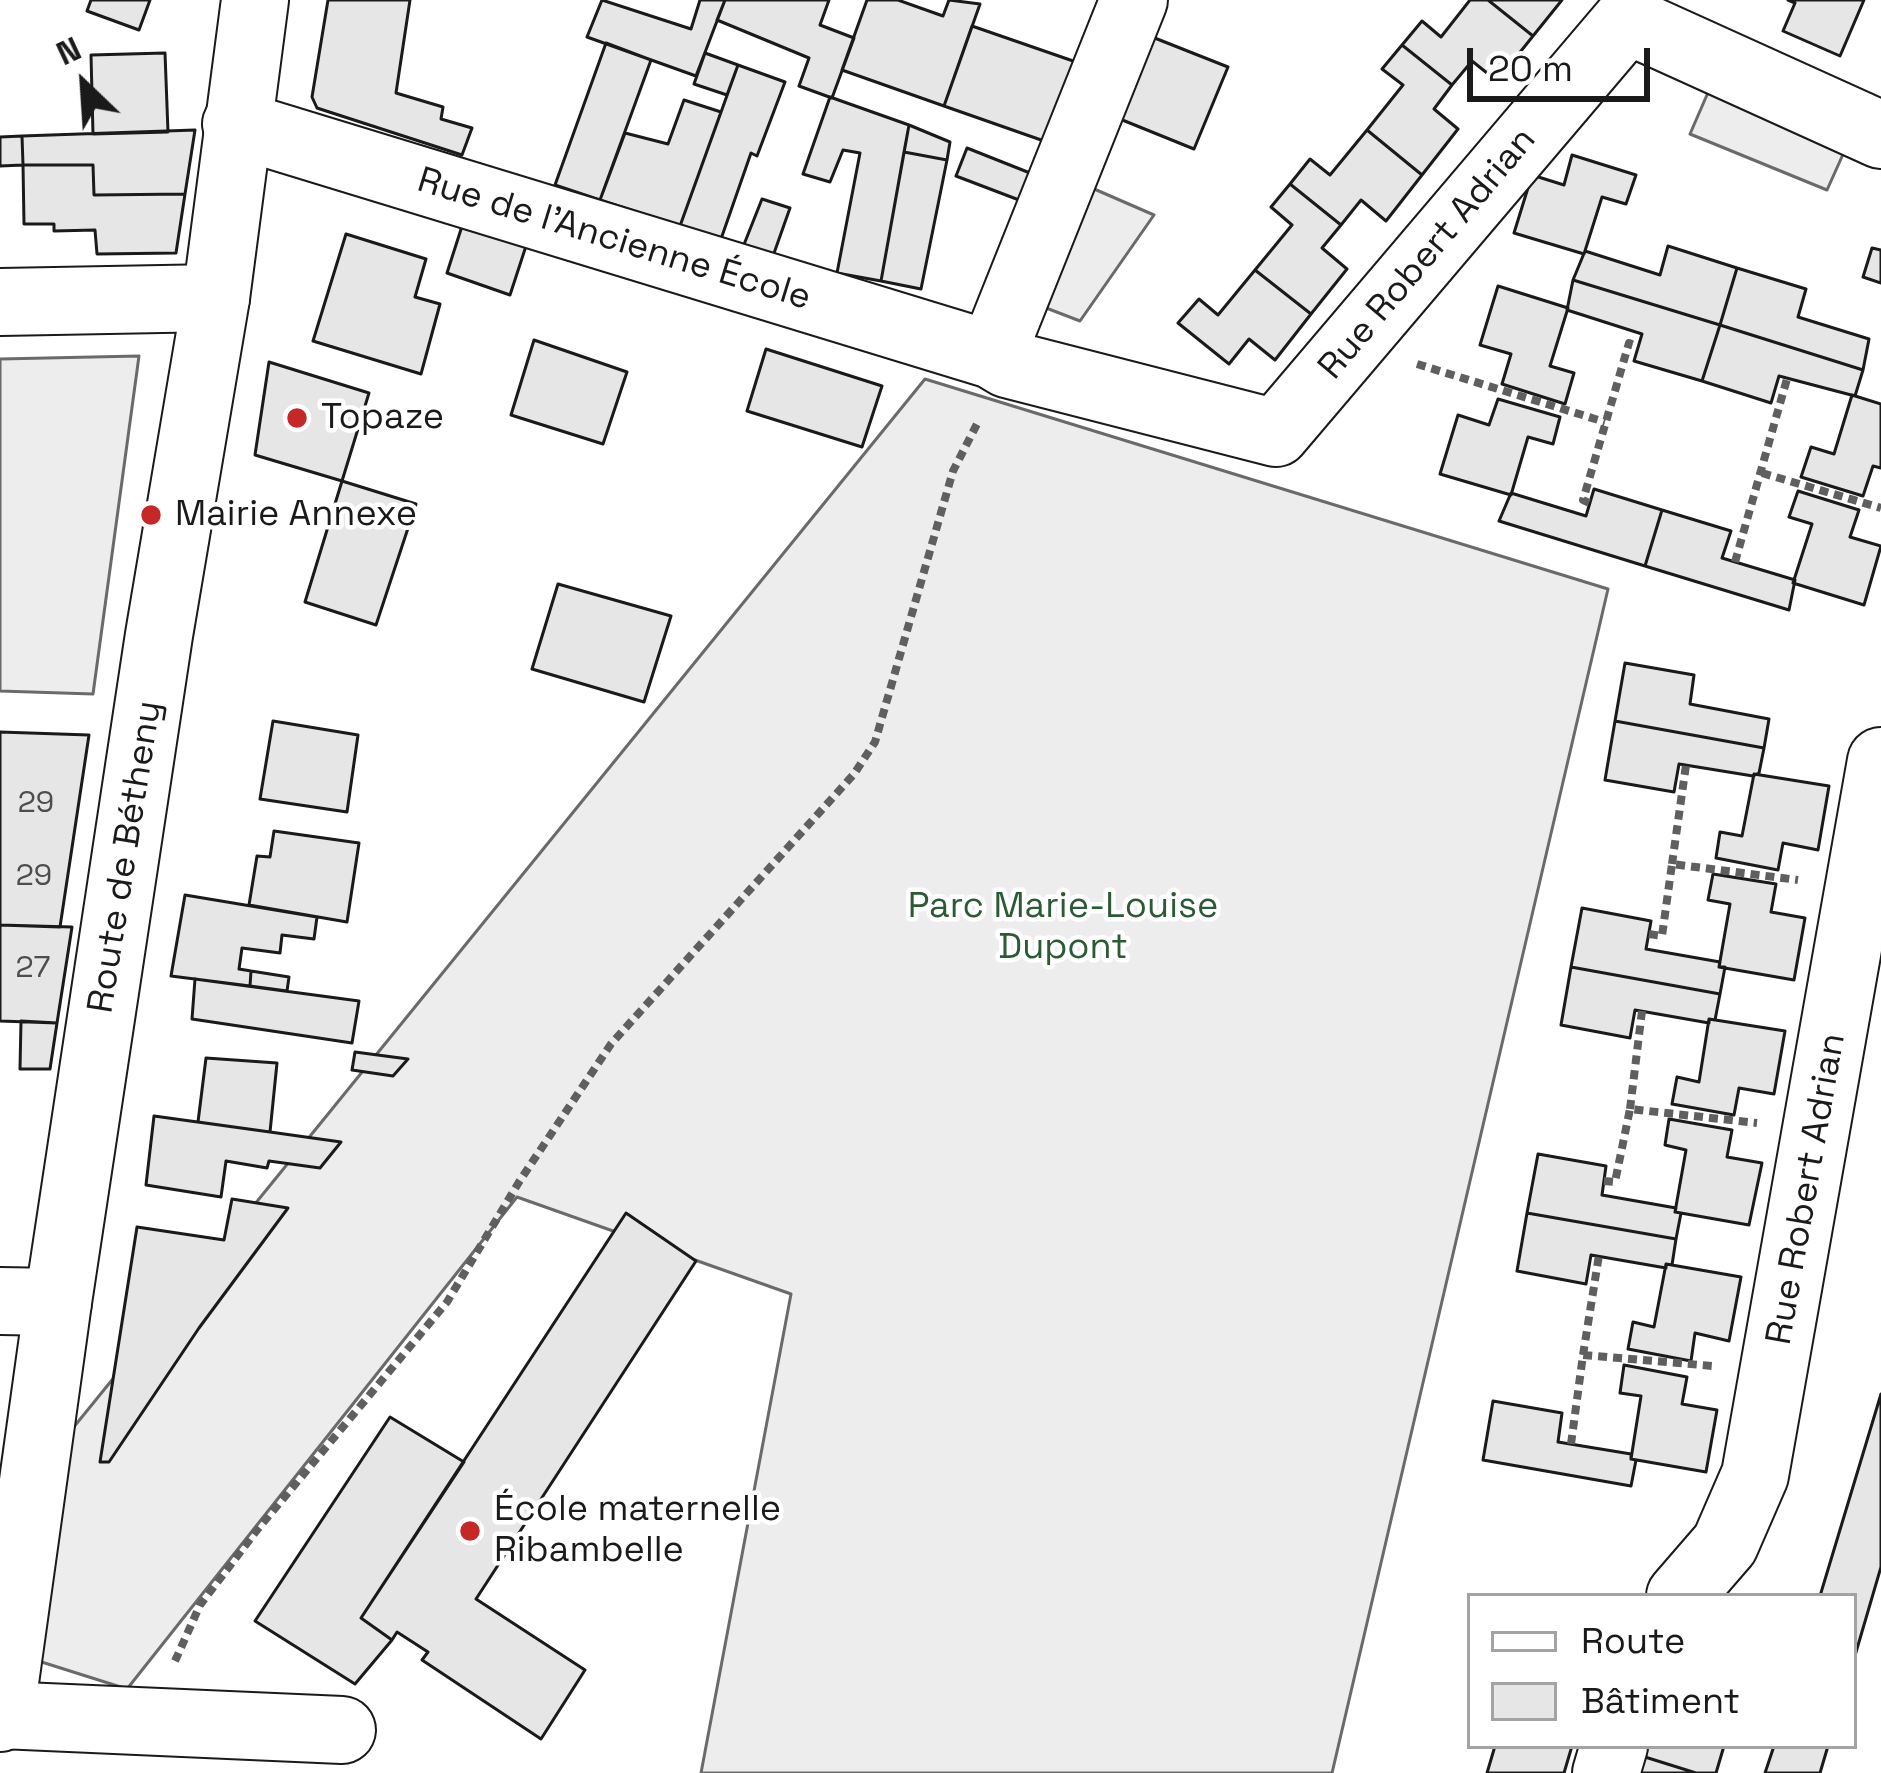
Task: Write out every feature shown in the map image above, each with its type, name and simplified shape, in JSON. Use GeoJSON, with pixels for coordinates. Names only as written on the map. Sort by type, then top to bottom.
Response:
{"type":"FeatureCollection","features":[{"type":"Feature","properties":{"kind":"street","name":"Route de Bétheny"},"geometry":{"type":"LineString","coordinates":[[256,0],[216,298],[159,635],[29,1301],[0,1717],[342,1730]]}},
{"type":"Feature","properties":{"kind":"street"},"geometry":{"type":"LineString","coordinates":[[999,360],[1120,4]]}},
{"type":"Feature","properties":{"kind":"street","name":"Rue Robert Adrian"},"geometry":{"type":"LineString","coordinates":[[999,360],[1276,433],[1627,20],[1881,134]]}},
{"type":"Feature","properties":{"kind":"street","name":"Rue de l'Ancienne École"},"geometry":{"type":"LineString","coordinates":[[236,124],[999,360]]}},
{"type":"Feature","properties":{"kind":"street"},"geometry":{"type":"LineString","coordinates":[[0,302],[216,298]]}},
{"type":"Feature","properties":{"kind":"street","name":"Rue Robert Adrian"},"geometry":{"type":"LineString","coordinates":[[1683,1593],[1725,1544],[1756,1474],[1881,761]]}},
{"type":"Feature","properties":{"kind":"path"},"geometry":{"type":"LineString","coordinates":[[1589,503],[1583,500],[1629,343],[1638,347]]}},
{"type":"Feature","properties":{"kind":"path"},"geometry":{"type":"LineString","coordinates":[[1352,344],[1605,422]]}},
{"type":"Feature","properties":{"kind":"path"},"geometry":{"type":"LineString","coordinates":[[146,1722],[200,1605],[256,1530],[447,1302],[519,1182],[611,1044],[854,775],[875,742],[953,471],[999,360]]}},
{"type":"Feature","properties":{"kind":"path"},"geometry":{"type":"LineString","coordinates":[[1735,562],[1787,379]]}},
{"type":"Feature","properties":{"kind":"path"},"geometry":{"type":"LineString","coordinates":[[1762,473],[1881,508]]}},
{"type":"Feature","properties":{"kind":"path"},"geometry":{"type":"LineString","coordinates":[[1649,934],[1662,936],[1686,765]]}},
{"type":"Feature","properties":{"kind":"path"},"geometry":{"type":"LineString","coordinates":[[1672,864],[1859,889]]}},
{"type":"Feature","properties":{"kind":"path"},"geometry":{"type":"LineString","coordinates":[[1604,1181],[1615,1182],[1642,1011]]}},
{"type":"Feature","properties":{"kind":"path"},"geometry":{"type":"LineString","coordinates":[[1630,1109],[1818,1130]]}},
{"type":"Feature","properties":{"kind":"path"},"geometry":{"type":"LineString","coordinates":[[1571,1444],[1598,1256]]}},
{"type":"Feature","properties":{"kind":"path"},"geometry":{"type":"LineString","coordinates":[[1583,1355],[1774,1371]]}},
{"type":"Feature","properties":{"kind":"shaded area"},"geometry":{"type":"Polygon","coordinates":[[[1713,81],[1849,141],[1827,190],[1690,134],[1713,81]]]}},
{"type":"Feature","properties":{"kind":"shaded area"},"geometry":{"type":"Polygon","coordinates":[[[1062,175],[1154,215],[1080,321],[1015,296],[1062,175]]]}},
{"type":"Feature","properties":{"kind":"shaded area"},"geometry":{"type":"Polygon","coordinates":[[[139,356],[93,694],[0,691],[0,359],[139,356]]]}},
{"type":"Feature","properties":{"kind":"shaded area","name":"Parc Marie-Louise Dupont"},"geometry":{"type":"Polygon","coordinates":[[[925,379],[1608,589],[1332,1773],[701,1773],[791,1294],[517,1197],[127,1689],[10,1652],[34,1476],[925,379]]]}},
{"type":"Feature","properties":{"kind":"building"},"geometry":{"type":"Polygon","coordinates":[[[91,0],[150,0],[139,30],[87,11],[91,0]]]}},
{"type":"Feature","properties":{"kind":"building"},"geometry":{"type":"Polygon","coordinates":[[[328,0],[410,0],[396,93],[443,107],[441,119],[472,128],[462,155],[317,108],[312,97],[328,0]]]}},
{"type":"Feature","properties":{"kind":"building"},"geometry":{"type":"Polygon","coordinates":[[[602,0],[691,29],[700,0],[725,0],[696,76],[587,37],[602,0]]]}},
{"type":"Feature","properties":{"kind":"building"},"geometry":{"type":"Polygon","coordinates":[[[725,0],[829,0],[820,25],[854,38],[832,98],[799,86],[809,58],[717,20],[725,0]]]}},
{"type":"Feature","properties":{"kind":"building"},"geometry":{"type":"Polygon","coordinates":[[[867,0],[898,0],[943,16],[949,0],[980,4],[944,106],[842,70],[867,0]]]}},
{"type":"Feature","properties":{"kind":"building"},"geometry":{"type":"Polygon","coordinates":[[[1470,0],[1488,0],[1533,36],[1497,81],[1472,61],[1452,85],[1402,45],[1422,21],[1441,37],[1470,0]]]}},
{"type":"Feature","properties":{"kind":"building"},"geometry":{"type":"Polygon","coordinates":[[[1488,0],[1562,0],[1533,36],[1488,0]]]}},
{"type":"Feature","properties":{"kind":"building"},"geometry":{"type":"Polygon","coordinates":[[[1788,0],[1864,0],[1840,56],[1783,31],[1795,3],[1788,0]]]}},
{"type":"Feature","properties":{"kind":"building"},"geometry":{"type":"Polygon","coordinates":[[[972,26],[1076,62],[1044,141],[944,106],[972,26]]]}},
{"type":"Feature","properties":{"kind":"building"},"geometry":{"type":"Polygon","coordinates":[[[1142,33],[1228,67],[1194,149],[1110,115],[1142,33]]]}},
{"type":"Feature","properties":{"kind":"building"},"geometry":{"type":"Polygon","coordinates":[[[606,43],[651,60],[600,200],[555,185],[606,43]]]}},
{"type":"Feature","properties":{"kind":"building"},"geometry":{"type":"Polygon","coordinates":[[[1402,45],[1452,85],[1434,109],[1458,129],[1422,175],[1367,130],[1403,85],[1382,69],[1402,45]]]}},
{"type":"Feature","properties":{"kind":"building"},"geometry":{"type":"Polygon","coordinates":[[[165,53],[168,132],[93,134],[91,55],[165,53]]]}},
{"type":"Feature","properties":{"kind":"building"},"geometry":{"type":"Polygon","coordinates":[[[705,53],[738,65],[727,95],[694,84],[705,53]]]}},
{"type":"Feature","properties":{"kind":"building"},"geometry":{"type":"Polygon","coordinates":[[[738,65],[785,82],[757,156],[751,153],[721,239],[680,226],[738,65]]]}},
{"type":"Feature","properties":{"kind":"building"},"geometry":{"type":"Polygon","coordinates":[[[830,97],[909,125],[881,281],[837,273],[860,153],[843,150],[830,182],[803,174],[830,97]]]}},
{"type":"Feature","properties":{"kind":"building"},"geometry":{"type":"Polygon","coordinates":[[[684,100],[721,112],[680,226],[600,200],[625,133],[668,144],[684,100]]]}},
{"type":"Feature","properties":{"kind":"building"},"geometry":{"type":"Polygon","coordinates":[[[909,125],[950,142],[947,160],[904,152],[909,125]]]}},
{"type":"Feature","properties":{"kind":"building"},"geometry":{"type":"Polygon","coordinates":[[[195,130],[185,194],[94,195],[93,165],[23,165],[22,136],[195,130]]]}},
{"type":"Feature","properties":{"kind":"building"},"geometry":{"type":"Polygon","coordinates":[[[1367,130],[1422,175],[1386,221],[1361,200],[1341,225],[1290,184],[1310,159],[1330,175],[1367,130]]]}},
{"type":"Feature","properties":{"kind":"building"},"geometry":{"type":"Polygon","coordinates":[[[22,136],[23,165],[0,166],[0,137],[22,136]]]}},
{"type":"Feature","properties":{"kind":"building"},"geometry":{"type":"Polygon","coordinates":[[[967,148],[1030,173],[1019,200],[956,176],[967,148]]]}},
{"type":"Feature","properties":{"kind":"building"},"geometry":{"type":"Polygon","coordinates":[[[904,152],[947,160],[921,289],[881,281],[904,152]]]}},
{"type":"Feature","properties":{"kind":"building"},"geometry":{"type":"Polygon","coordinates":[[[1572,155],[1636,175],[1626,204],[1602,197],[1584,254],[1514,233],[1532,175],[1564,185],[1572,155]]]}},
{"type":"Feature","properties":{"kind":"building"},"geometry":{"type":"Polygon","coordinates":[[[23,165],[93,165],[94,195],[185,194],[176,253],[97,254],[95,230],[54,231],[54,224],[24,224],[23,165]]]}},
{"type":"Feature","properties":{"kind":"building"},"geometry":{"type":"Polygon","coordinates":[[[1290,184],[1341,225],[1322,248],[1347,269],[1311,314],[1255,270],[1292,225],[1271,207],[1290,184]]]}},
{"type":"Feature","properties":{"kind":"building"},"geometry":{"type":"Polygon","coordinates":[[[762,199],[790,208],[773,256],[743,247],[762,199]]]}},
{"type":"Feature","properties":{"kind":"building"},"geometry":{"type":"Polygon","coordinates":[[[463,223],[527,243],[510,295],[447,273],[463,223]]]}},
{"type":"Feature","properties":{"kind":"building"},"geometry":{"type":"Polygon","coordinates":[[[346,234],[426,259],[415,297],[440,304],[421,374],[313,341],[346,234]]]}},
{"type":"Feature","properties":{"kind":"building"},"geometry":{"type":"Polygon","coordinates":[[[1668,246],[1737,268],[1720,325],[1573,280],[1585,251],[1660,275],[1668,246]]]}},
{"type":"Feature","properties":{"kind":"building"},"geometry":{"type":"Polygon","coordinates":[[[1872,248],[1881,250],[1881,283],[1863,277],[1872,248]]]}},
{"type":"Feature","properties":{"kind":"building"},"geometry":{"type":"Polygon","coordinates":[[[1737,268],[1806,289],[1798,317],[1869,339],[1863,370],[1720,325],[1737,268]]]}},
{"type":"Feature","properties":{"kind":"building"},"geometry":{"type":"Polygon","coordinates":[[[1255,270],[1311,314],[1275,360],[1249,339],[1229,364],[1178,323],[1199,299],[1218,315],[1255,270]]]}},
{"type":"Feature","properties":{"kind":"building"},"geometry":{"type":"Polygon","coordinates":[[[1573,280],[1720,325],[1702,381],[1634,361],[1642,334],[1567,310],[1573,280]]]}},
{"type":"Feature","properties":{"kind":"building"},"geometry":{"type":"Polygon","coordinates":[[[1498,286],[1568,308],[1550,366],[1574,373],[1565,404],[1502,384],[1511,354],[1480,345],[1498,286]]]}},
{"type":"Feature","properties":{"kind":"building"},"geometry":{"type":"Polygon","coordinates":[[[1720,325],[1863,370],[1855,396],[1779,376],[1771,403],[1702,381],[1720,325]]]}},
{"type":"Feature","properties":{"kind":"building"},"geometry":{"type":"Polygon","coordinates":[[[534,340],[627,372],[603,444],[511,415],[534,340]]]}},
{"type":"Feature","properties":{"kind":"building"},"geometry":{"type":"Polygon","coordinates":[[[766,349],[882,386],[862,447],[747,411],[766,349]]]}},
{"type":"Feature","properties":{"kind":"building"},"geometry":{"type":"Polygon","coordinates":[[[269,362],[369,393],[342,481],[255,455],[269,362]]]}},
{"type":"Feature","properties":{"kind":"building"},"geometry":{"type":"Polygon","coordinates":[[[1852,395],[1881,404],[1881,468],[1873,466],[1863,496],[1801,477],[1811,447],[1834,454],[1852,395]]]}},
{"type":"Feature","properties":{"kind":"building"},"geometry":{"type":"Polygon","coordinates":[[[1498,399],[1560,417],[1553,444],[1528,437],[1511,495],[1440,474],[1458,415],[1489,425],[1498,399]]]}},
{"type":"Feature","properties":{"kind":"building"},"geometry":{"type":"Polygon","coordinates":[[[342,481],[416,504],[376,625],[305,602],[342,481]]]}},
{"type":"Feature","properties":{"kind":"building"},"geometry":{"type":"Polygon","coordinates":[[[1594,489],[1662,510],[1645,566],[1499,521],[1511,493],[1586,516],[1594,489]]]}},
{"type":"Feature","properties":{"kind":"building"},"geometry":{"type":"Polygon","coordinates":[[[1798,491],[1859,510],[1850,537],[1881,546],[1864,605],[1793,583],[1812,524],[1789,517],[1798,491]]]}},
{"type":"Feature","properties":{"kind":"building"},"geometry":{"type":"Polygon","coordinates":[[[1662,510],[1731,531],[1722,558],[1795,580],[1789,610],[1645,566],[1662,510]]]}},
{"type":"Feature","properties":{"kind":"building"},"geometry":{"type":"Polygon","coordinates":[[[558,584],[671,616],[644,702],[532,669],[558,584]]]}},
{"type":"Feature","properties":{"kind":"building"},"geometry":{"type":"Polygon","coordinates":[[[1625,663],[1694,675],[1690,704],[1769,719],[1764,748],[1615,721],[1625,663]]]}},
{"type":"Feature","properties":{"kind":"building"},"geometry":{"type":"Polygon","coordinates":[[[273,721],[358,735],[347,812],[260,799],[273,721]]]}},
{"type":"Feature","properties":{"kind":"building"},"geometry":{"type":"Polygon","coordinates":[[[1615,721],[1764,748],[1759,773],[1753,776],[1679,764],[1674,792],[1605,780],[1615,721]]]}},
{"type":"Feature","properties":{"kind":"building"},"geometry":{"type":"Polygon","coordinates":[[[0,732],[89,735],[60,927],[0,925],[0,732]]]}},
{"type":"Feature","properties":{"kind":"building"},"geometry":{"type":"Polygon","coordinates":[[[1754,774],[1829,786],[1818,850],[1783,843],[1778,870],[1716,858],[1720,832],[1742,836],[1754,774]]]}},
{"type":"Feature","properties":{"kind":"building"},"geometry":{"type":"Polygon","coordinates":[[[274,831],[359,843],[347,922],[249,905],[257,856],[270,857],[274,831]]]}},
{"type":"Feature","properties":{"kind":"building"},"geometry":{"type":"Polygon","coordinates":[[[1713,874],[1776,884],[1771,912],[1805,918],[1794,980],[1719,967],[1730,904],[1708,900],[1713,874]]]}},
{"type":"Feature","properties":{"kind":"building"},"geometry":{"type":"Polygon","coordinates":[[[185,895],[317,917],[314,939],[282,935],[280,953],[242,948],[239,969],[251,971],[250,986],[171,976],[185,895]]]}},
{"type":"Feature","properties":{"kind":"building"},"geometry":{"type":"Polygon","coordinates":[[[1582,908],[1651,921],[1646,949],[1720,962],[1719,967],[1725,967],[1720,994],[1571,967],[1582,908]]]}},
{"type":"Feature","properties":{"kind":"building"},"geometry":{"type":"Polygon","coordinates":[[[0,925],[72,927],[57,1023],[0,1021],[0,925]]]}},
{"type":"Feature","properties":{"kind":"building"},"geometry":{"type":"Polygon","coordinates":[[[1571,967],[1720,994],[1715,1020],[1709,1023],[1635,1010],[1630,1038],[1561,1025],[1571,967]]]}},
{"type":"Feature","properties":{"kind":"building"},"geometry":{"type":"Polygon","coordinates":[[[251,971],[289,977],[287,991],[250,986],[251,971]]]}},
{"type":"Feature","properties":{"kind":"building"},"geometry":{"type":"Polygon","coordinates":[[[195,979],[359,1001],[352,1043],[192,1019],[195,979]]]}},
{"type":"Feature","properties":{"kind":"building"},"geometry":{"type":"Polygon","coordinates":[[[1709,1019],[1785,1031],[1774,1094],[1739,1088],[1734,1115],[1672,1104],[1677,1077],[1699,1082],[1709,1019]]]}},
{"type":"Feature","properties":{"kind":"building"},"geometry":{"type":"Polygon","coordinates":[[[21,1021],[57,1023],[50,1069],[20,1069],[21,1021]]]}},
{"type":"Feature","properties":{"kind":"building"},"geometry":{"type":"Polygon","coordinates":[[[355,1052],[408,1059],[393,1076],[352,1070],[355,1052]]]}},
{"type":"Feature","properties":{"kind":"building"},"geometry":{"type":"Polygon","coordinates":[[[206,1058],[277,1063],[270,1132],[198,1122],[206,1058]]]}},
{"type":"Feature","properties":{"kind":"building"},"geometry":{"type":"Polygon","coordinates":[[[154,1116],[341,1142],[320,1168],[269,1161],[267,1168],[226,1161],[221,1197],[146,1185],[154,1116]]]}},
{"type":"Feature","properties":{"kind":"building"},"geometry":{"type":"Polygon","coordinates":[[[1669,1119],[1732,1130],[1727,1157],[1762,1163],[1749,1225],[1675,1212],[1686,1150],[1665,1145],[1669,1119]]]}},
{"type":"Feature","properties":{"kind":"building"},"geometry":{"type":"Polygon","coordinates":[[[1538,1154],[1606,1166],[1602,1195],[1676,1208],[1681,1213],[1676,1239],[1527,1213],[1538,1154]]]}},
{"type":"Feature","properties":{"kind":"building"},"geometry":{"type":"Polygon","coordinates":[[[232,1199],[288,1208],[199,1328],[109,1462],[100,1462],[137,1227],[224,1240],[232,1199]]]}},
{"type":"Feature","properties":{"kind":"building","name":"École maternelle Ribambelle"},"geometry":{"type":"Polygon","coordinates":[[[626,1213],[696,1261],[476,1599],[585,1670],[541,1739],[422,1660],[428,1652],[397,1632],[392,1640],[361,1618],[626,1213]]]}},
{"type":"Feature","properties":{"kind":"building"},"geometry":{"type":"Polygon","coordinates":[[[1527,1213],[1676,1239],[1672,1265],[1666,1268],[1591,1255],[1586,1284],[1517,1271],[1527,1213]]]}},
{"type":"Feature","properties":{"kind":"building"},"geometry":{"type":"Polygon","coordinates":[[[1666,1264],[1741,1277],[1729,1341],[1695,1333],[1691,1361],[1628,1349],[1633,1322],[1654,1327],[1666,1264]]]}},
{"type":"Feature","properties":{"kind":"building"},"geometry":{"type":"Polygon","coordinates":[[[1624,1365],[1687,1377],[1682,1404],[1717,1410],[1706,1472],[1631,1459],[1641,1396],[1620,1393],[1624,1365]]]}},
{"type":"Feature","properties":{"kind":"building"},"geometry":{"type":"Polygon","coordinates":[[[1881,1394],[1881,1567],[1857,1649],[1857,1593],[1821,1593],[1881,1394]]]}},
{"type":"Feature","properties":{"kind":"building"},"geometry":{"type":"Polygon","coordinates":[[[1493,1401],[1562,1413],[1558,1442],[1631,1454],[1636,1460],[1631,1486],[1483,1460],[1493,1401]]]}},
{"type":"Feature","properties":{"kind":"building"},"geometry":{"type":"Polygon","coordinates":[[[390,1417],[464,1462],[361,1618],[392,1640],[355,1684],[255,1621],[390,1417]]]}},
{"type":"Feature","properties":{"kind":"building"},"geometry":{"type":"Polygon","coordinates":[[[1494,1749],[1571,1749],[1564,1773],[1487,1773],[1494,1749]]]}},
{"type":"Feature","properties":{"kind":"building"},"geometry":{"type":"Polygon","coordinates":[[[1647,1749],[1723,1749],[1716,1773],[1696,1773],[1645,1757],[1647,1749]]]}},
{"type":"Feature","properties":{"kind":"building"},"geometry":{"type":"Polygon","coordinates":[[[1773,1749],[1827,1749],[1820,1773],[1765,1773],[1773,1749]]]}},
{"type":"Feature","properties":{"kind":"building"},"geometry":{"type":"Polygon","coordinates":[[[1645,1757],[1696,1773],[1640,1773],[1645,1757]]]}},
{"type":"Feature","properties":{"kind":"place","name":"Topaze"},"geometry":{"type":"Point","coordinates":[297,418]}},
{"type":"Feature","properties":{"kind":"place","name":"Mairie Annexe"},"geometry":{"type":"Point","coordinates":[151,515]}},
{"type":"Feature","properties":{"kind":"place","name":"École maternelle Ribambelle"},"geometry":{"type":"Point","coordinates":[470,1531]}}]}
